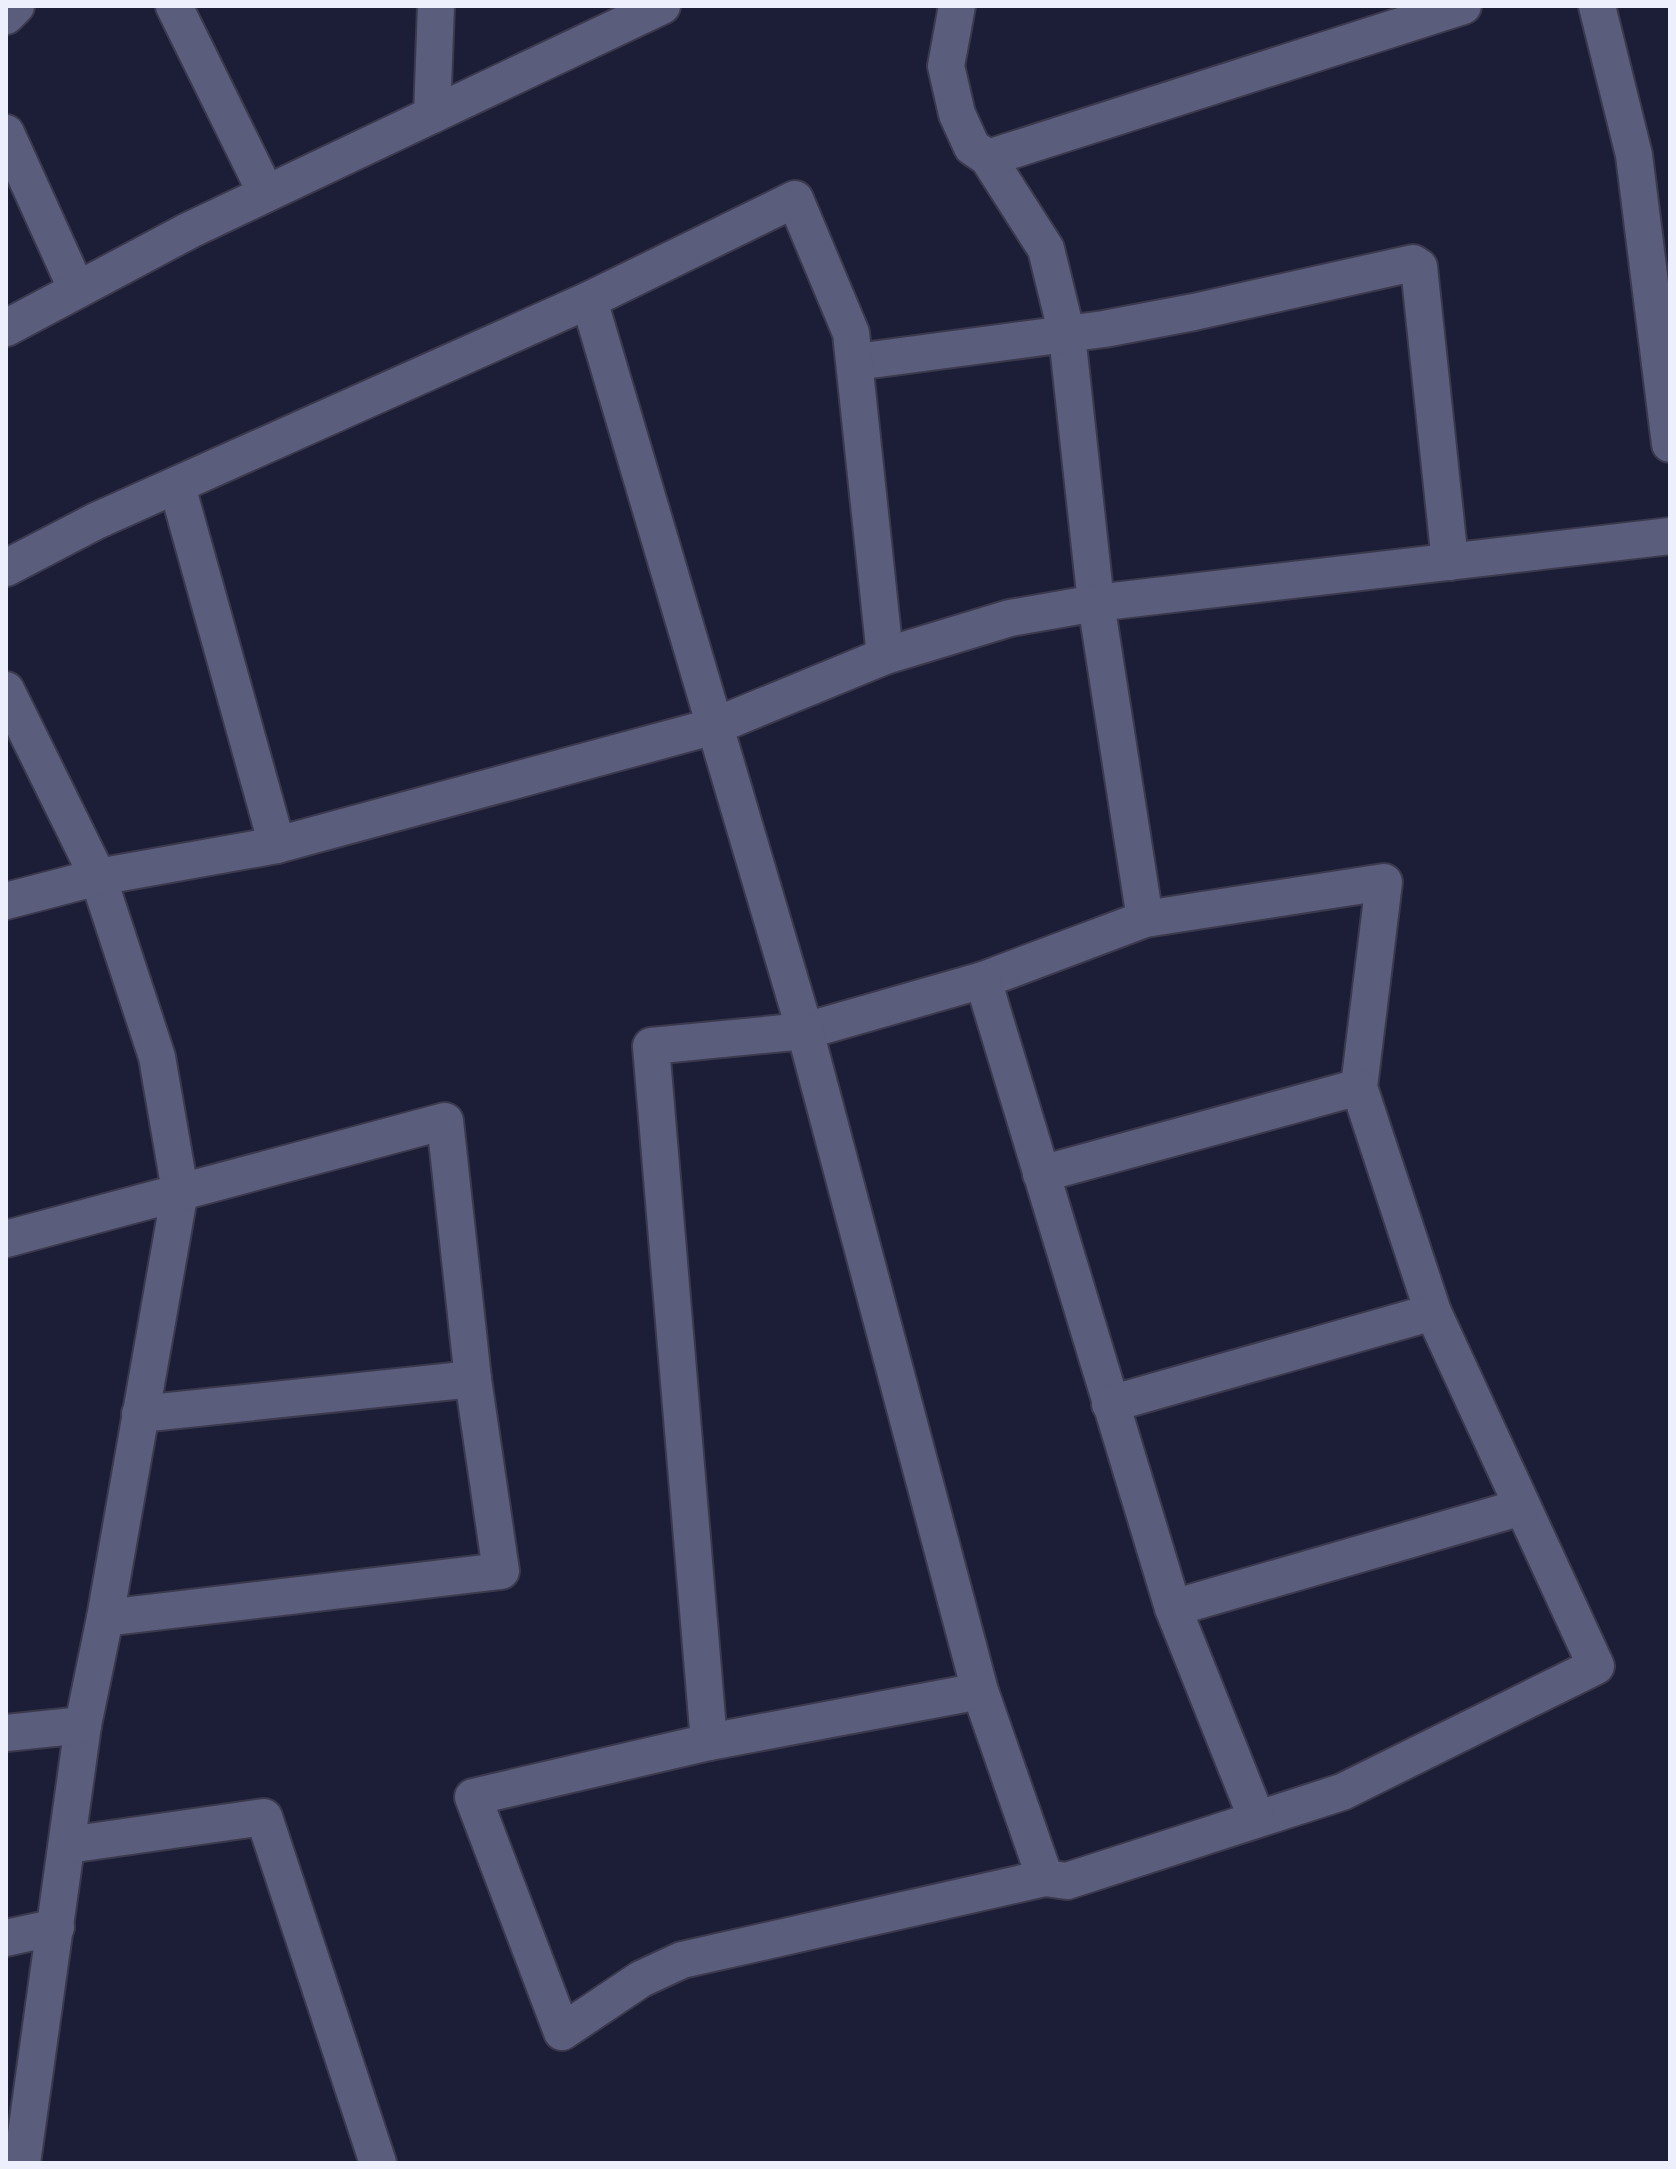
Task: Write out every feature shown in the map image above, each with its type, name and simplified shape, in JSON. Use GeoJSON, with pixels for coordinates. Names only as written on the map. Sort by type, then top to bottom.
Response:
{"type":"FeatureCollection","features":[{"type":"Feature","properties":{"kind":"street"},"geometry":{"type":"LineString","coordinates":[[6,16],[16,6]]}},
{"type":"Feature","properties":{"kind":"street"},"geometry":{"type":"LineString","coordinates":[[174,6],[266,193]]}},
{"type":"Feature","properties":{"kind":"street"},"geometry":{"type":"LineString","coordinates":[[432,115],[436,6]]}},
{"type":"Feature","properties":{"kind":"street"},"geometry":{"type":"LineString","coordinates":[[6,328],[190,230],[662,6]]}},
{"type":"Feature","properties":{"kind":"street"},"geometry":{"type":"LineString","coordinates":[[957,6],[946,66],[957,114],[972,147],[988,158],[1046,249],[1067,335],[1096,603],[1145,919]]}},
{"type":"Feature","properties":{"kind":"street"},"geometry":{"type":"LineString","coordinates":[[988,158],[1463,6]]}},
{"type":"Feature","properties":{"kind":"street"},"geometry":{"type":"LineString","coordinates":[[1597,6],[1634,155],[1670,444]]}},
{"type":"Feature","properties":{"kind":"street"},"geometry":{"type":"LineString","coordinates":[[6,133],[77,290]]}},
{"type":"Feature","properties":{"kind":"street"},"geometry":{"type":"LineString","coordinates":[[6,568],[96,521],[589,300],[795,199],[851,333],[885,656]]}},
{"type":"Feature","properties":{"kind":"street"},"geometry":{"type":"LineString","coordinates":[[856,362],[1067,335],[1194,312],[1413,263],[1419,267],[1450,562]]}},
{"type":"Feature","properties":{"kind":"street"},"geometry":{"type":"LineString","coordinates":[[589,300],[805,1031],[980,1691],[1045,1878]]}},
{"type":"Feature","properties":{"kind":"street"},"geometry":{"type":"LineString","coordinates":[[177,486],[277,845]]}},
{"type":"Feature","properties":{"kind":"street"},"geometry":{"type":"LineString","coordinates":[[6,901],[98,877],[277,845],[715,726],[885,656],[1010,618],[1096,603],[1670,536]]}},
{"type":"Feature","properties":{"kind":"street"},"geometry":{"type":"LineString","coordinates":[[6,690],[98,877],[157,1057],[180,1191],[105,1618],[83,1725],[22,2163]]}},
{"type":"Feature","properties":{"kind":"street"},"geometry":{"type":"LineString","coordinates":[[709,1742],[651,1046],[805,1031],[983,980],[1145,919],[1384,882],[1359,1087],[1433,1312],[1596,1666],[1342,1792],[1067,1881],[1045,1878],[682,1960],[641,1979],[562,2032],[473,1797],[709,1742],[980,1691]]}},
{"type":"Feature","properties":{"kind":"street"},"geometry":{"type":"LineString","coordinates":[[983,980],[1173,1608],[1257,1819]]}},
{"type":"Feature","properties":{"kind":"street"},"geometry":{"type":"LineString","coordinates":[[1041,1174],[1359,1087]]}},
{"type":"Feature","properties":{"kind":"street"},"geometry":{"type":"LineString","coordinates":[[6,1239],[445,1121],[473,1379],[501,1571],[105,1618]]}},
{"type":"Feature","properties":{"kind":"street"},"geometry":{"type":"LineString","coordinates":[[1110,1404],[1433,1312]]}},
{"type":"Feature","properties":{"kind":"street"},"geometry":{"type":"LineString","coordinates":[[140,1414],[473,1379]]}},
{"type":"Feature","properties":{"kind":"street"},"geometry":{"type":"LineString","coordinates":[[1173,1608],[1522,1507]]}},
{"type":"Feature","properties":{"kind":"street"},"geometry":{"type":"LineString","coordinates":[[6,1733],[83,1725]]}},
{"type":"Feature","properties":{"kind":"street"},"geometry":{"type":"LineString","coordinates":[[68,1845],[264,1817],[378,2163]]}},
{"type":"Feature","properties":{"kind":"street"},"geometry":{"type":"LineString","coordinates":[[6,1938],[56,1927]]}}]}
